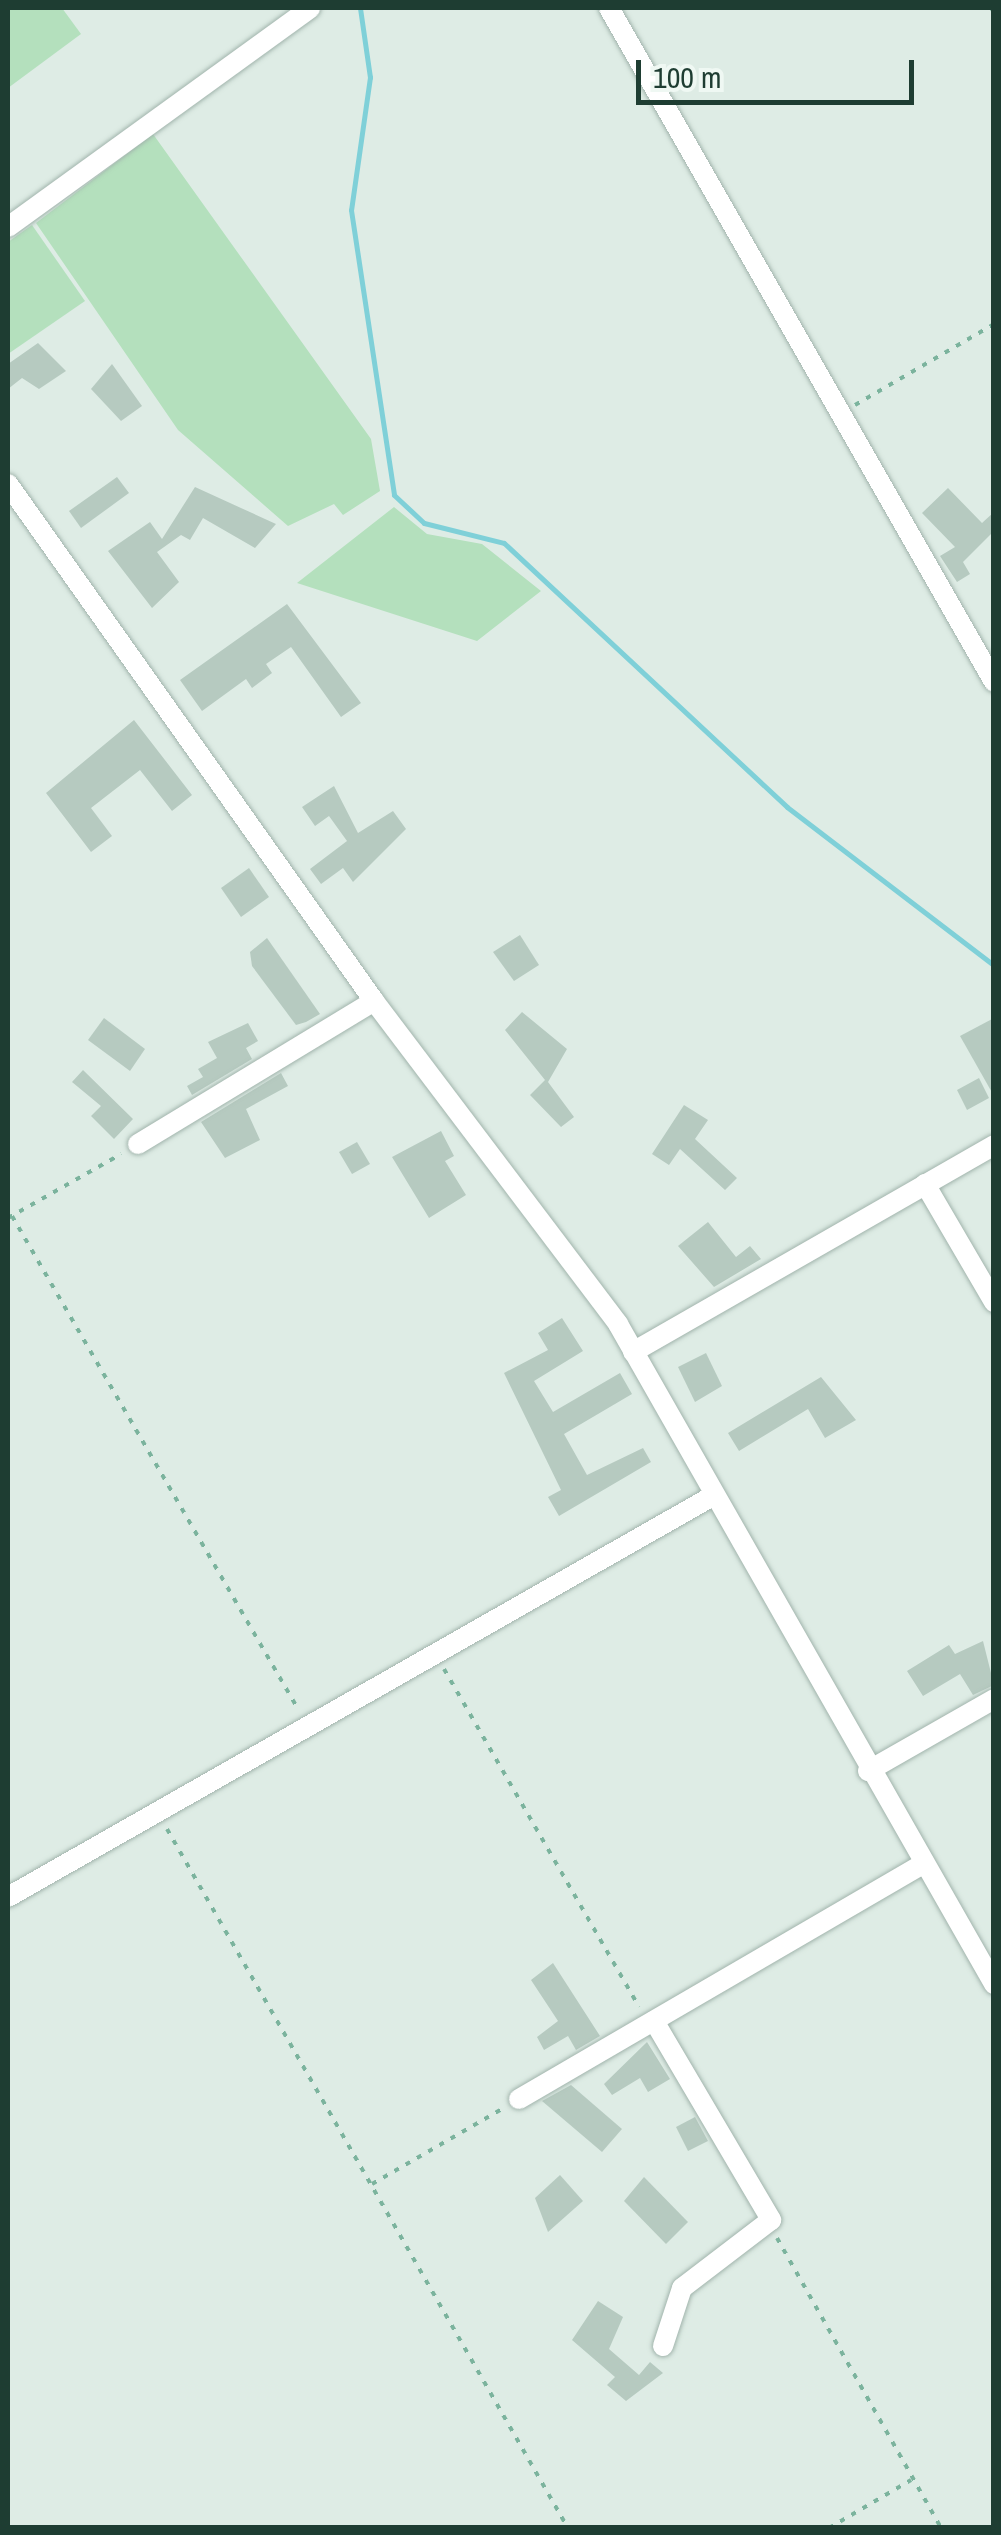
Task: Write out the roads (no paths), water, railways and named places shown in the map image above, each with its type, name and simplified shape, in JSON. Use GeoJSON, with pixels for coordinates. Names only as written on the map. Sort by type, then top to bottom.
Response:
{"type":"FeatureCollection","features":[{"type":"Feature","properties":{"kind":"street"},"geometry":{"type":"LineString","coordinates":[[8,227],[310,8]]}},
{"type":"Feature","properties":{"kind":"street"},"geometry":{"type":"LineString","coordinates":[[610,8],[994,682]]}},
{"type":"Feature","properties":{"kind":"street"},"geometry":{"type":"LineString","coordinates":[[8,484],[374,1001],[633,1352],[711,1497],[994,1984]]}},
{"type":"Feature","properties":{"kind":"street"},"geometry":{"type":"LineString","coordinates":[[138,1144],[374,1001]]}},
{"type":"Feature","properties":{"kind":"street"},"geometry":{"type":"LineString","coordinates":[[633,1352],[994,1145]]}},
{"type":"Feature","properties":{"kind":"street"},"geometry":{"type":"LineString","coordinates":[[925,1184],[994,1302]]}},
{"type":"Feature","properties":{"kind":"street"},"geometry":{"type":"LineString","coordinates":[[8,1898],[711,1497]]}},
{"type":"Feature","properties":{"kind":"street"},"geometry":{"type":"LineString","coordinates":[[868,1771],[994,1699]]}},
{"type":"Feature","properties":{"kind":"street"},"geometry":{"type":"LineString","coordinates":[[519,2099],[922,1864]]}},
{"type":"Feature","properties":{"kind":"street"},"geometry":{"type":"LineString","coordinates":[[652,2023],[771,2220],[682,2288],[663,2346]]}},
{"type":"Feature","properties":{"kind":"waterway"},"geometry":{"type":"LineString","coordinates":[[360,8],[370,77],[351,210],[394,495],[424,523],[504,543],[787,807],[994,965]]}}]}
